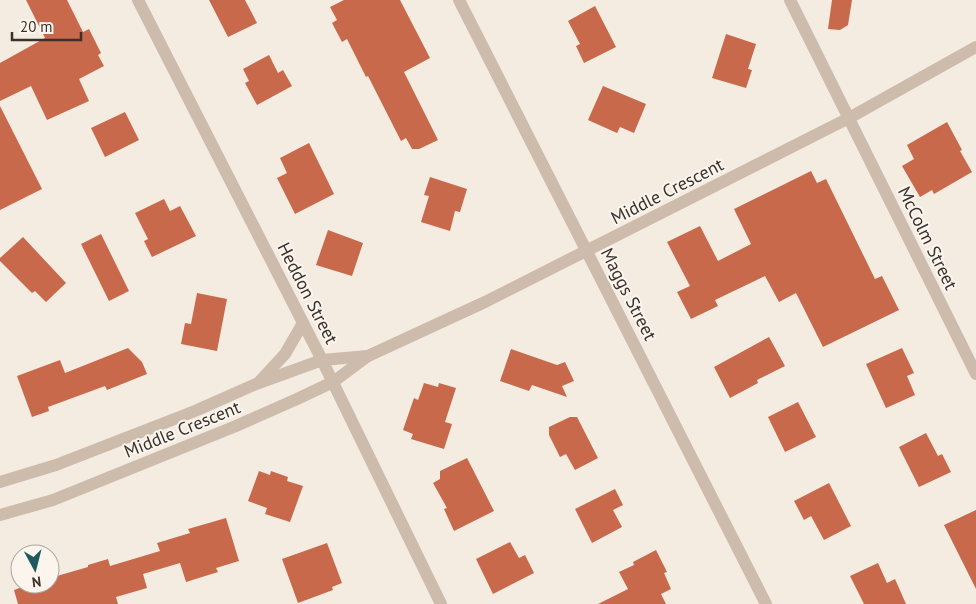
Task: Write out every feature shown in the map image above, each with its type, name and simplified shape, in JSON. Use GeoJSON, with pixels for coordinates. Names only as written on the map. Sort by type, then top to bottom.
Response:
{"type":"FeatureCollection","features":[{"type":"Feature","properties":{"kind":"street","name":"Heddon Street"},"geometry":{"type":"LineString","coordinates":[[138,0],[304,324],[441,604]]}},
{"type":"Feature","properties":{"kind":"street","name":"Maggs Street"},"geometry":{"type":"LineString","coordinates":[[460,0],[766,604]]}},
{"type":"Feature","properties":{"kind":"street","name":"McColm Street"},"geometry":{"type":"LineString","coordinates":[[790,0],[975,370]]}},
{"type":"Feature","properties":{"kind":"street","name":"Middle Crescent"},"geometry":{"type":"LineString","coordinates":[[0,516],[62,496],[236,426],[333,382],[368,356],[485,302],[849,118],[976,47]]}},
{"type":"Feature","properties":{"kind":"street"},"geometry":{"type":"LineString","coordinates":[[256,384],[285,354],[304,324]]}},
{"type":"Feature","properties":{"kind":"street","name":"Middle Crescent"},"geometry":{"type":"LineString","coordinates":[[0,482],[56,466],[195,411],[256,384],[322,360],[368,356]]}},
{"type":"Feature","properties":{"kind":"building"},"geometry":{"type":"Polygon","coordinates":[[[26,0],[67,0],[83,32],[89,29],[101,53],[98,55],[104,66],[79,79],[89,101],[47,120],[31,86],[0,101],[0,63],[45,38],[26,0]]]}},
{"type":"Feature","properties":{"kind":"building"},"geometry":{"type":"Polygon","coordinates":[[[209,0],[245,0],[257,23],[228,37],[209,0]]]}},
{"type":"Feature","properties":{"kind":"building"},"geometry":{"type":"Polygon","coordinates":[[[344,0],[400,0],[430,58],[404,72],[438,140],[419,149],[412,149],[406,138],[401,141],[347,39],[342,42],[332,23],[337,20],[330,7],[344,0]]]}},
{"type":"Feature","properties":{"kind":"building"},"geometry":{"type":"Polygon","coordinates":[[[832,0],[852,0],[848,25],[840,30],[828,29],[832,0]]]}},
{"type":"Feature","properties":{"kind":"building"},"geometry":{"type":"Polygon","coordinates":[[[595,6],[616,47],[584,63],[576,46],[580,44],[568,21],[595,6]]]}},
{"type":"Feature","properties":{"kind":"building"},"geometry":{"type":"Polygon","coordinates":[[[726,34],[756,44],[748,69],[752,70],[746,88],[712,78],[726,34]]]}},
{"type":"Feature","properties":{"kind":"building"},"geometry":{"type":"Polygon","coordinates":[[[269,55],[278,73],[283,70],[292,86],[257,105],[245,83],[249,81],[243,69],[269,55]]]}},
{"type":"Feature","properties":{"kind":"building"},"geometry":{"type":"Polygon","coordinates":[[[603,86],[646,104],[634,133],[620,127],[617,133],[588,120],[603,86]]]}},
{"type":"Feature","properties":{"kind":"building"},"geometry":{"type":"Polygon","coordinates":[[[0,106],[42,189],[0,210],[0,106]]]}},
{"type":"Feature","properties":{"kind":"building"},"geometry":{"type":"Polygon","coordinates":[[[125,112],[139,140],[105,157],[91,128],[125,112]]]}},
{"type":"Feature","properties":{"kind":"building"},"geometry":{"type":"Polygon","coordinates":[[[947,122],[972,172],[934,194],[932,190],[920,197],[902,166],[914,159],[907,145],[947,122]]]}},
{"type":"Feature","properties":{"kind":"building"},"geometry":{"type":"Polygon","coordinates":[[[309,143],[334,194],[295,214],[277,178],[287,173],[280,158],[309,143]]]}},
{"type":"Feature","properties":{"kind":"building"},"geometry":{"type":"Polygon","coordinates":[[[811,171],[817,183],[826,179],[875,279],[882,276],[899,310],[823,347],[796,293],[779,302],[765,276],[715,300],[718,306],[691,319],[677,292],[690,286],[667,242],[700,226],[718,261],[751,244],[734,209],[811,171]]]}},
{"type":"Feature","properties":{"kind":"building"},"geometry":{"type":"Polygon","coordinates":[[[430,177],[467,189],[460,212],[455,211],[450,231],[421,222],[429,196],[424,195],[430,177]]]}},
{"type":"Feature","properties":{"kind":"building"},"geometry":{"type":"Polygon","coordinates":[[[164,199],[170,211],[180,206],[196,236],[152,257],[144,241],[148,239],[135,213],[164,199]]]}},
{"type":"Feature","properties":{"kind":"building"},"geometry":{"type":"Polygon","coordinates":[[[328,230],[363,243],[352,276],[316,265],[328,230]]]}},
{"type":"Feature","properties":{"kind":"building"},"geometry":{"type":"Polygon","coordinates":[[[101,234],[129,291],[109,301],[81,244],[101,234]]]}},
{"type":"Feature","properties":{"kind":"building"},"geometry":{"type":"Polygon","coordinates":[[[23,237],[66,283],[46,302],[35,291],[32,293],[0,261],[0,258],[23,237]]]}},
{"type":"Feature","properties":{"kind":"building"},"geometry":{"type":"Polygon","coordinates":[[[197,293],[227,299],[217,351],[181,344],[185,323],[191,324],[197,293]]]}},
{"type":"Feature","properties":{"kind":"building"},"geometry":{"type":"Polygon","coordinates":[[[769,337],[785,366],[757,380],[758,383],[730,398],[714,367],[769,337]]]}},
{"type":"Feature","properties":{"kind":"building"},"geometry":{"type":"Polygon","coordinates":[[[128,348],[142,362],[147,374],[107,390],[105,386],[48,407],[49,411],[32,417],[17,376],[60,360],[65,373],[128,348]]]}},
{"type":"Feature","properties":{"kind":"building"},"geometry":{"type":"Polygon","coordinates":[[[902,348],[914,373],[907,376],[915,395],[886,408],[866,364],[902,348]]]}},
{"type":"Feature","properties":{"kind":"building"},"geometry":{"type":"Polygon","coordinates":[[[511,349],[557,365],[565,362],[574,381],[562,386],[567,397],[532,385],[529,391],[500,381],[511,349]]]}},
{"type":"Feature","properties":{"kind":"building"},"geometry":{"type":"Polygon","coordinates":[[[424,383],[438,387],[439,383],[456,388],[445,422],[452,424],[444,449],[411,439],[413,434],[403,430],[414,398],[418,400],[424,383]]]}},
{"type":"Feature","properties":{"kind":"building"},"geometry":{"type":"Polygon","coordinates":[[[798,402],[816,437],[785,452],[768,417],[798,402]]]}},
{"type":"Feature","properties":{"kind":"building"},"geometry":{"type":"Polygon","coordinates":[[[570,417],[577,417],[598,458],[575,470],[566,454],[560,457],[549,435],[549,427],[570,417]]]}},
{"type":"Feature","properties":{"kind":"building"},"geometry":{"type":"Polygon","coordinates":[[[926,433],[938,456],[942,454],[951,472],[919,487],[899,447],[926,433]]]}},
{"type":"Feature","properties":{"kind":"building"},"geometry":{"type":"Polygon","coordinates":[[[467,458],[494,511],[454,531],[444,509],[447,508],[433,483],[440,479],[440,471],[467,458]]]}},
{"type":"Feature","properties":{"kind":"building"},"geometry":{"type":"Polygon","coordinates":[[[259,471],[270,475],[271,471],[288,477],[287,481],[303,486],[290,522],[265,514],[267,508],[248,501],[259,471]]]}},
{"type":"Feature","properties":{"kind":"building"},"geometry":{"type":"Polygon","coordinates":[[[829,483],[851,526],[824,540],[811,516],[804,520],[794,501],[829,483]]]}},
{"type":"Feature","properties":{"kind":"building"},"geometry":{"type":"Polygon","coordinates":[[[615,489],[623,505],[613,510],[622,527],[592,543],[575,509],[615,489]]]}},
{"type":"Feature","properties":{"kind":"building"},"geometry":{"type":"Polygon","coordinates":[[[976,510],[976,589],[944,525],[976,510]]]}},
{"type":"Feature","properties":{"kind":"building"},"geometry":{"type":"Polygon","coordinates":[[[226,518],[239,561],[216,568],[218,572],[186,582],[180,563],[143,574],[147,588],[116,597],[118,604],[18,604],[15,594],[60,594],[60,575],[108,559],[110,566],[160,551],[157,543],[190,533],[188,529],[226,518]]]}},
{"type":"Feature","properties":{"kind":"building"},"geometry":{"type":"Polygon","coordinates":[[[510,542],[519,558],[525,555],[534,573],[493,594],[476,559],[510,542]]]}},
{"type":"Feature","properties":{"kind":"building"},"geometry":{"type":"Polygon","coordinates":[[[327,543],[342,583],[332,587],[333,590],[298,603],[282,559],[327,543]]]}},
{"type":"Feature","properties":{"kind":"building"},"geometry":{"type":"Polygon","coordinates":[[[656,550],[667,572],[664,573],[671,589],[661,594],[666,604],[598,604],[628,589],[619,572],[634,565],[633,562],[656,550]]]}},
{"type":"Feature","properties":{"kind":"building"},"geometry":{"type":"Polygon","coordinates":[[[878,563],[887,583],[895,579],[906,604],[864,604],[850,576],[878,563]]]}}]}
